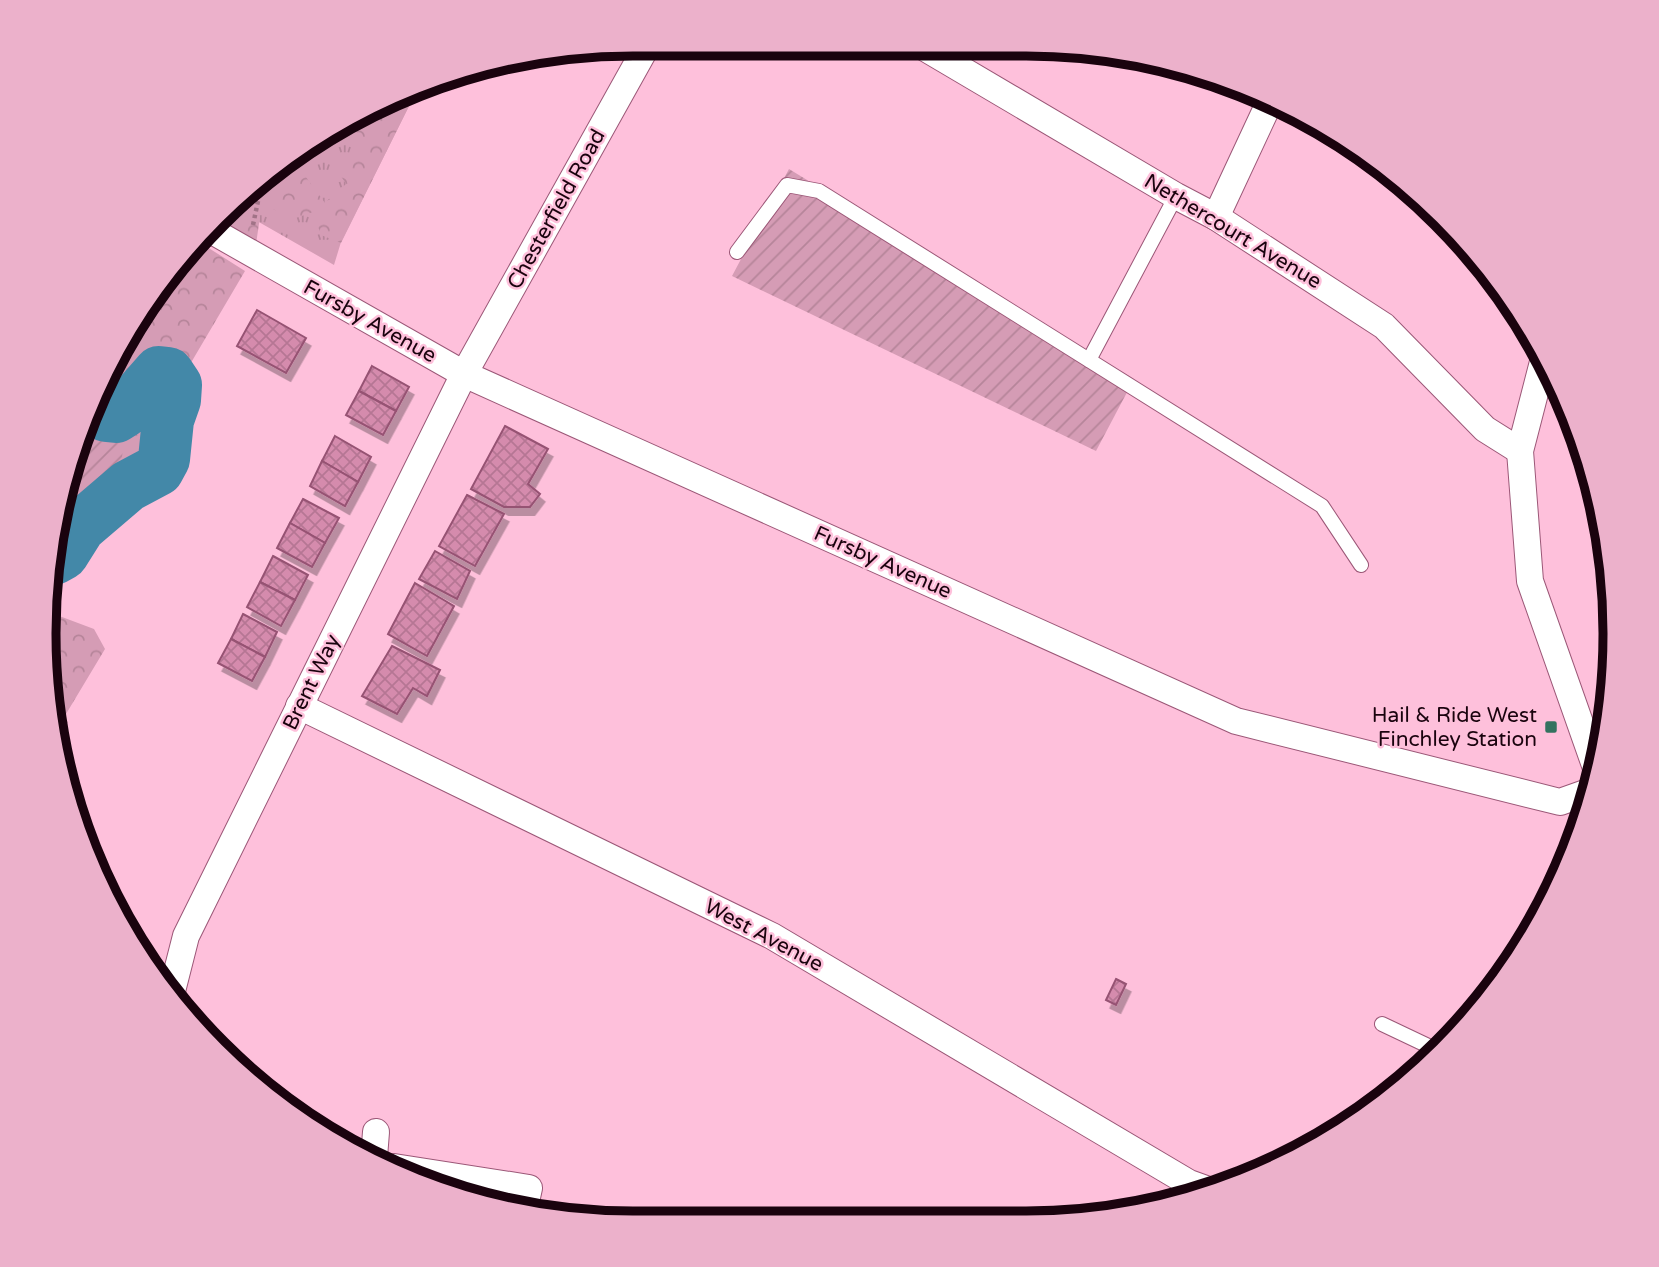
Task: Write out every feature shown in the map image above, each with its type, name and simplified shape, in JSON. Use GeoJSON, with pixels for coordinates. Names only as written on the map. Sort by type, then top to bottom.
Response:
{"type":"FeatureCollection","features":[{"type":"Feature","properties":{"kind":"street","name":"Chesterfield Road"},"geometry":{"type":"LineString","coordinates":[[464,374],[641,56]]}},
{"type":"Feature","properties":{"kind":"street","name":"Nethercourt Avenue"},"geometry":{"type":"LineString","coordinates":[[939,56],[1216,217],[1384,326],[1485,429],[1520,451]]}},
{"type":"Feature","properties":{"kind":"street"},"geometry":{"type":"LineString","coordinates":[[1216,217],[1266,109]]}},
{"type":"Feature","properties":{"kind":"street","name":"Fursby Avenue"},"geometry":{"type":"LineString","coordinates":[[216,234],[464,374],[1236,721],[1560,802],[1579,795]]}},
{"type":"Feature","properties":{"kind":"street"},"geometry":{"type":"LineString","coordinates":[[1540,373],[1520,451],[1531,582],[1590,752]]}},
{"type":"Feature","properties":{"kind":"street","name":"Brent Way"},"geometry":{"type":"LineString","coordinates":[[174,983],[186,936],[464,374]]}},
{"type":"Feature","properties":{"kind":"street","name":"West Avenue"},"geometry":{"type":"LineString","coordinates":[[299,706],[772,936],[1195,1185]]}},
{"type":"Feature","properties":{"kind":"street"},"geometry":{"type":"LineString","coordinates":[[427,1172],[529,1188],[526,1201]]}},
{"type":"Feature","properties":{"kind":"lane"},"geometry":{"type":"LineString","coordinates":[[737,253],[787,186],[819,191],[1322,506],[1361,565]]}},
{"type":"Feature","properties":{"kind":"lane"},"geometry":{"type":"LineString","coordinates":[[1089,360],[1176,196]]}},
{"type":"Feature","properties":{"kind":"lane"},"geometry":{"type":"LineString","coordinates":[[1382,1024],[1429,1046]]}},
{"type":"Feature","properties":{"kind":"path"},"geometry":{"type":"LineString","coordinates":[[243,250],[255,220],[260,193]]}},
{"type":"Feature","properties":{"kind":"green space"},"geometry":{"type":"Polygon","coordinates":[[[412,101],[341,242],[334,265],[240,211],[313,153],[345,133],[412,101]]]}},
{"type":"Feature","properties":{"kind":"green space"},"geometry":{"type":"Polygon","coordinates":[[[412,101],[341,243],[321,235],[313,212],[293,219],[273,209],[269,185],[297,165],[325,203],[346,184],[337,170],[361,142],[355,128],[412,101]]]}},
{"type":"Feature","properties":{"kind":"green space"},"geometry":{"type":"Polygon","coordinates":[[[789,169],[1134,379],[1096,451],[732,276],[789,169]]]}},
{"type":"Feature","properties":{"kind":"green space"},"geometry":{"type":"Polygon","coordinates":[[[251,201],[260,217],[256,244],[207,247],[245,271],[182,378],[189,397],[177,422],[179,444],[173,467],[163,476],[141,484],[132,491],[94,532],[87,529],[70,560],[60,564],[67,524],[70,519],[88,510],[100,498],[101,422],[97,420],[116,378],[153,313],[199,253],[251,201]]]}},
{"type":"Feature","properties":{"kind":"green space"},"geometry":{"type":"Polygon","coordinates":[[[97,420],[124,443],[118,484],[88,510],[70,519],[67,524],[76,484],[97,420]]]}},
{"type":"Feature","properties":{"kind":"green space"},"geometry":{"type":"Polygon","coordinates":[[[56,616],[94,629],[105,649],[63,719],[68,722],[64,727],[57,671],[56,616]]]}},
{"type":"Feature","properties":{"kind":"building"},"geometry":{"type":"Polygon","coordinates":[[[257,310],[306,338],[286,373],[237,346],[257,310]]]}},
{"type":"Feature","properties":{"kind":"building"},"geometry":{"type":"Polygon","coordinates":[[[372,366],[409,387],[396,411],[359,391],[372,366]]]}},
{"type":"Feature","properties":{"kind":"building"},"geometry":{"type":"Polygon","coordinates":[[[359,391],[396,411],[383,435],[346,415],[359,391]]]}},
{"type":"Feature","properties":{"kind":"building"},"geometry":{"type":"Polygon","coordinates":[[[505,426],[548,449],[528,484],[540,494],[530,507],[504,507],[471,489],[505,426]]]}},
{"type":"Feature","properties":{"kind":"building"},"geometry":{"type":"Polygon","coordinates":[[[335,436],[371,457],[358,482],[322,461],[335,436]]]}},
{"type":"Feature","properties":{"kind":"building"},"geometry":{"type":"Polygon","coordinates":[[[322,461],[358,482],[345,506],[310,486],[322,461]]]}},
{"type":"Feature","properties":{"kind":"building"},"geometry":{"type":"Polygon","coordinates":[[[467,495],[504,514],[475,566],[439,546],[467,495]]]}},
{"type":"Feature","properties":{"kind":"building"},"geometry":{"type":"Polygon","coordinates":[[[303,499],[339,518],[325,543],[290,523],[303,499]]]}},
{"type":"Feature","properties":{"kind":"building"},"geometry":{"type":"Polygon","coordinates":[[[290,523],[325,543],[312,567],[277,548],[290,523]]]}},
{"type":"Feature","properties":{"kind":"building"},"geometry":{"type":"Polygon","coordinates":[[[435,551],[470,571],[457,599],[419,579],[435,551]]]}},
{"type":"Feature","properties":{"kind":"building"},"geometry":{"type":"Polygon","coordinates":[[[273,556],[308,575],[295,600],[260,582],[273,556]]]}},
{"type":"Feature","properties":{"kind":"building"},"geometry":{"type":"Polygon","coordinates":[[[260,582],[295,600],[281,626],[247,607],[260,582]]]}},
{"type":"Feature","properties":{"kind":"building"},"geometry":{"type":"Polygon","coordinates":[[[415,583],[454,606],[427,656],[388,634],[415,583]]]}},
{"type":"Feature","properties":{"kind":"building"},"geometry":{"type":"Polygon","coordinates":[[[243,614],[277,632],[265,657],[231,639],[243,614]]]}},
{"type":"Feature","properties":{"kind":"building"},"geometry":{"type":"Polygon","coordinates":[[[231,639],[265,657],[252,681],[218,663],[231,639]]]}},
{"type":"Feature","properties":{"kind":"building"},"geometry":{"type":"Polygon","coordinates":[[[392,646],[440,670],[427,696],[413,688],[397,714],[362,696],[392,646]]]}},
{"type":"Feature","properties":{"kind":"building"},"geometry":{"type":"Polygon","coordinates":[[[1116,979],[1126,984],[1116,1005],[1106,1000],[1116,979]]]}},
{"type":"Feature","properties":{"kind":"waterway"},"geometry":{"type":"LineString","coordinates":[[62,555],[80,527],[128,486],[158,470],[164,459],[168,420],[175,400],[176,385],[168,373],[159,372],[124,412],[116,417],[106,416],[101,412]]}},
{"type":"Feature","properties":{"kind":"place","name":"Hail & Ride West Finchley Station"},"geometry":{"type":"Point","coordinates":[1551,727]}}]}
